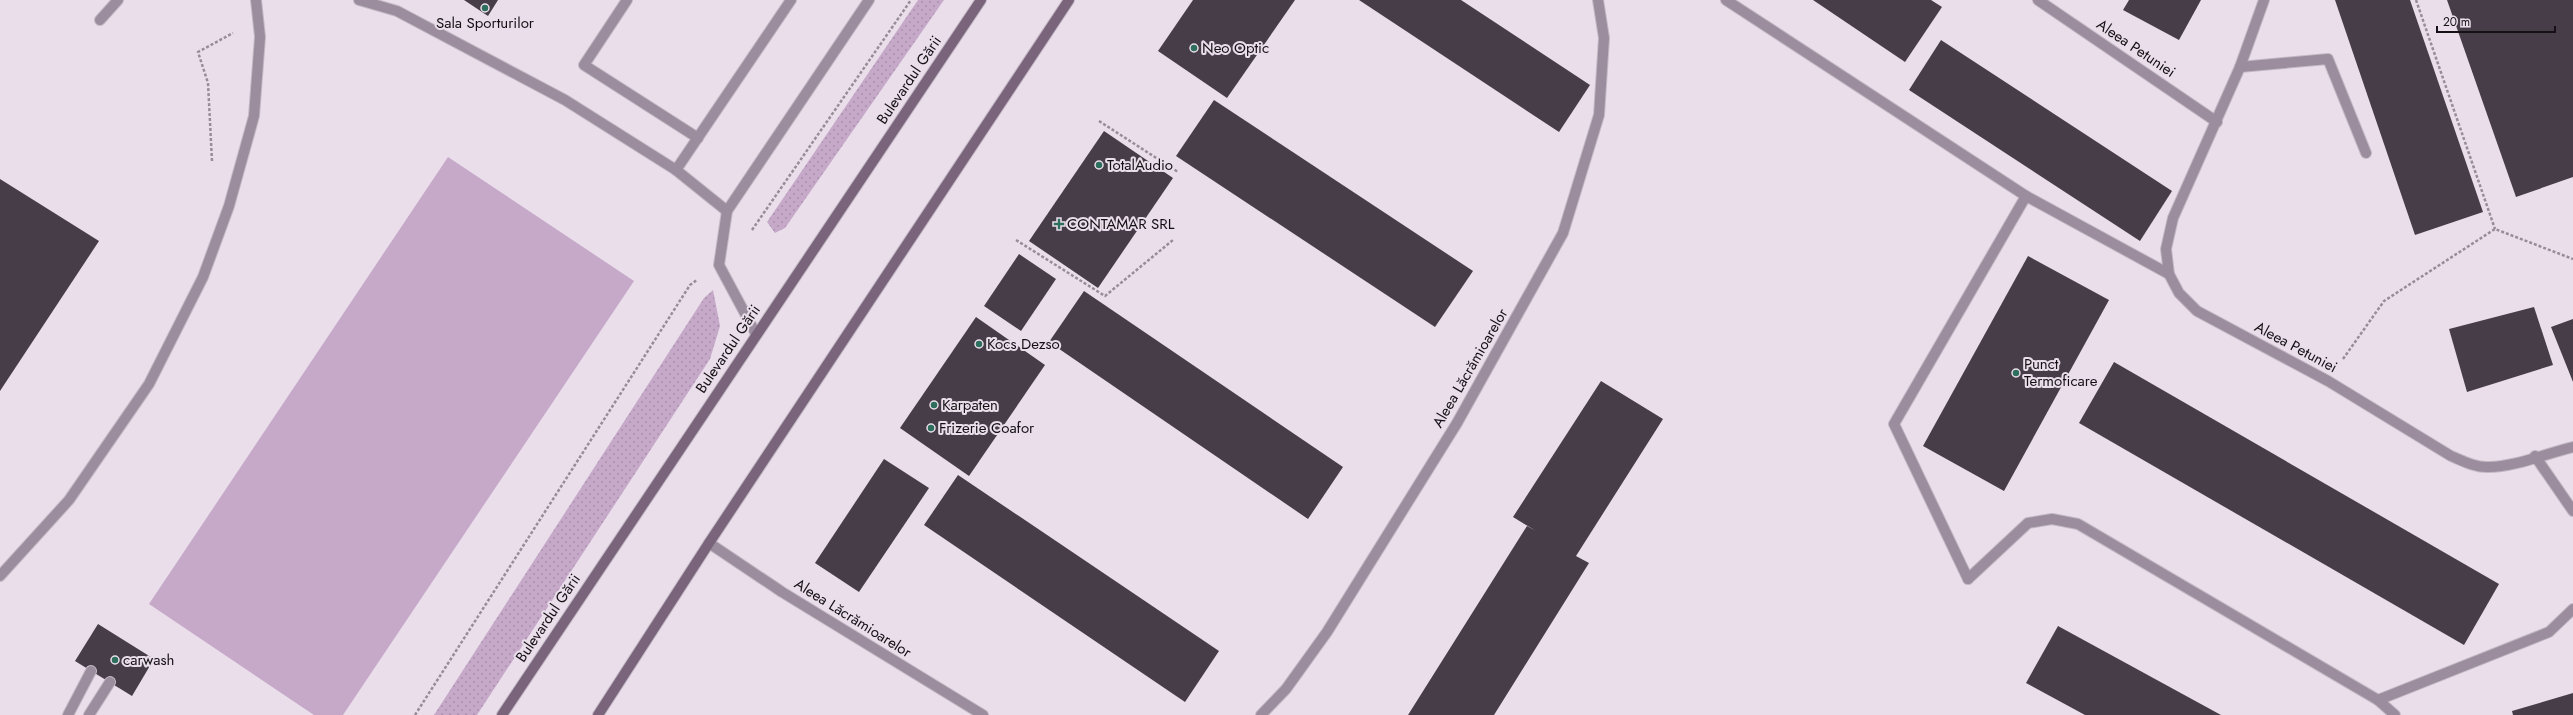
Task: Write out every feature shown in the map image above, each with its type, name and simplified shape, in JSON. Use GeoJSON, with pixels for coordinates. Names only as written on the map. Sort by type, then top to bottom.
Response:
{"type":"FeatureCollection","features":[{"type":"Feature","properties":{"kind":"main road","name":"Bulevardul Gării"},"geometry":{"type":"LineString","coordinates":[[502,715],[981,0]]}},
{"type":"Feature","properties":{"kind":"main road"},"geometry":{"type":"LineString","coordinates":[[598,715],[709,543],[1069,0]]}},
{"type":"Feature","properties":{"kind":"street"},"geometry":{"type":"LineString","coordinates":[[100,20],[118,0]]}},
{"type":"Feature","properties":{"kind":"street"},"geometry":{"type":"LineString","coordinates":[[0,576],[69,500],[149,384],[203,277],[229,206],[254,116],[260,37],[256,0]]}},
{"type":"Feature","properties":{"kind":"street"},"geometry":{"type":"LineString","coordinates":[[359,0],[397,11],[565,100],[676,170],[727,211]]}},
{"type":"Feature","properties":{"kind":"street"},"geometry":{"type":"LineString","coordinates":[[627,0],[584,65],[698,138]]}},
{"type":"Feature","properties":{"kind":"street"},"geometry":{"type":"LineString","coordinates":[[676,170],[791,0]]}},
{"type":"Feature","properties":{"kind":"street"},"geometry":{"type":"LineString","coordinates":[[756,334],[719,265],[727,211],[869,0]]}},
{"type":"Feature","properties":{"kind":"street","name":"Aleea Lăcrămioarelor"},"geometry":{"type":"LineString","coordinates":[[1263,714],[1286,689],[1335,618],[1457,423],[1563,233],[1599,115],[1604,38],[1598,0]]}},
{"type":"Feature","properties":{"kind":"street"},"geometry":{"type":"LineString","coordinates":[[1726,0],[2026,196],[2169,274]]}},
{"type":"Feature","properties":{"kind":"street","name":"Aleea Petuniei"},"geometry":{"type":"LineString","coordinates":[[2038,0],[2217,122]]}},
{"type":"Feature","properties":{"kind":"street","name":"Aleea Petuniei"},"geometry":{"type":"LineString","coordinates":[[2264,0],[2240,67],[2217,122],[2172,218],[2166,249],[2169,274],[2179,293],[2197,311],[2328,381],[2451,456],[2473,465],[2489,468],[2573,447]]}},
{"type":"Feature","properties":{"kind":"street"},"geometry":{"type":"LineString","coordinates":[[2240,67],[2328,59],[2366,154]]}},
{"type":"Feature","properties":{"kind":"street"},"geometry":{"type":"LineString","coordinates":[[2026,196],[1894,424],[1968,579],[2028,523],[2052,519],[2078,524],[2378,700],[2395,715]]}},
{"type":"Feature","properties":{"kind":"street"},"geometry":{"type":"LineString","coordinates":[[2535,456],[2573,511]]}},
{"type":"Feature","properties":{"kind":"street","name":"Aleea Lăcrămioarelor"},"geometry":{"type":"LineString","coordinates":[[709,543],[782,592],[983,715]]}},
{"type":"Feature","properties":{"kind":"street"},"geometry":{"type":"LineString","coordinates":[[2378,700],[2549,632],[2573,609]]}},
{"type":"Feature","properties":{"kind":"street"},"geometry":{"type":"LineString","coordinates":[[68,715],[91,671]]}},
{"type":"Feature","properties":{"kind":"street"},"geometry":{"type":"LineString","coordinates":[[89,715],[110,682]]}},
{"type":"Feature","properties":{"kind":"path"},"geometry":{"type":"LineString","coordinates":[[750,233],[911,0]]}},
{"type":"Feature","properties":{"kind":"path"},"geometry":{"type":"LineString","coordinates":[[2416,0],[2495,229],[2573,259]]}},
{"type":"Feature","properties":{"kind":"path"},"geometry":{"type":"LineString","coordinates":[[213,164],[208,84],[198,52],[234,32],[260,37]]}},
{"type":"Feature","properties":{"kind":"path"},"geometry":{"type":"LineString","coordinates":[[1099,121],[1178,172]]}},
{"type":"Feature","properties":{"kind":"path"},"geometry":{"type":"LineString","coordinates":[[2328,381],[2384,301],[2495,229]]}},
{"type":"Feature","properties":{"kind":"path"},"geometry":{"type":"LineString","coordinates":[[1016,240],[1105,296],[1173,240]]}},
{"type":"Feature","properties":{"kind":"path"},"geometry":{"type":"LineString","coordinates":[[414,715],[690,285],[719,265]]}},
{"type":"Feature","properties":{"kind":"shaded area"},"geometry":{"type":"Polygon","coordinates":[[[918,0],[944,0],[785,228],[775,233],[767,222],[918,0]]]}},
{"type":"Feature","properties":{"kind":"shaded area"},"geometry":{"type":"Polygon","coordinates":[[[448,157],[634,281],[343,715],[314,715],[149,604],[448,157]]]}},
{"type":"Feature","properties":{"kind":"shaded area"},"geometry":{"type":"Polygon","coordinates":[[[713,290],[720,326],[710,359],[477,715],[434,715],[704,298],[713,290]]]}},
{"type":"Feature","properties":{"kind":"building","name":"Sala Sporturilor"},"geometry":{"type":"Polygon","coordinates":[[[464,0],[498,0],[488,16],[464,0]]]}},
{"type":"Feature","properties":{"kind":"building"},"geometry":{"type":"Polygon","coordinates":[[[1193,0],[1295,0],[1227,98],[1158,51],[1193,0]]]}},
{"type":"Feature","properties":{"kind":"building"},"geometry":{"type":"Polygon","coordinates":[[[1359,0],[1461,0],[1590,85],[1559,132],[1359,0]]]}},
{"type":"Feature","properties":{"kind":"building"},"geometry":{"type":"Polygon","coordinates":[[[1813,0],[1931,0],[1942,7],[1905,62],[1813,0]]]}},
{"type":"Feature","properties":{"kind":"building"},"geometry":{"type":"Polygon","coordinates":[[[2129,0],[2201,0],[2179,40],[2123,10],[2129,0]]]}},
{"type":"Feature","properties":{"kind":"building"},"geometry":{"type":"Polygon","coordinates":[[[2335,0],[2410,0],[2483,212],[2415,235],[2335,0]]]}},
{"type":"Feature","properties":{"kind":"building"},"geometry":{"type":"Polygon","coordinates":[[[2447,0],[2573,0],[2573,177],[2516,197],[2447,0]]]}},
{"type":"Feature","properties":{"kind":"building"},"geometry":{"type":"Polygon","coordinates":[[[1941,40],[2172,191],[2140,241],[1909,90],[1941,40]]]}},
{"type":"Feature","properties":{"kind":"building"},"geometry":{"type":"Polygon","coordinates":[[[1214,100],[1473,271],[1435,327],[1176,156],[1214,100]]]}},
{"type":"Feature","properties":{"kind":"building"},"geometry":{"type":"Polygon","coordinates":[[[1104,131],[1173,178],[1098,288],[1029,241],[1104,131]]]}},
{"type":"Feature","properties":{"kind":"building"},"geometry":{"type":"Polygon","coordinates":[[[0,179],[99,241],[0,391],[0,179]]]}},
{"type":"Feature","properties":{"kind":"building"},"geometry":{"type":"Polygon","coordinates":[[[1019,254],[1056,279],[1021,331],[984,306],[1019,254]]]}},
{"type":"Feature","properties":{"kind":"building","name":"Punct Termoficare"},"geometry":{"type":"Polygon","coordinates":[[[2028,256],[2109,300],[2004,491],[1923,446],[2028,256]]]}},
{"type":"Feature","properties":{"kind":"building"},"geometry":{"type":"Polygon","coordinates":[[[1084,291],[1343,467],[1308,519],[1049,342],[1084,291]]]}},
{"type":"Feature","properties":{"kind":"building"},"geometry":{"type":"Polygon","coordinates":[[[2534,307],[2553,365],[2467,392],[2449,329],[2534,307]]]}},
{"type":"Feature","properties":{"kind":"building"},"geometry":{"type":"Polygon","coordinates":[[[976,317],[1045,365],[969,476],[900,428],[976,317]]]}},
{"type":"Feature","properties":{"kind":"building"},"geometry":{"type":"Polygon","coordinates":[[[2573,319],[2573,382],[2551,327],[2573,319]]]}},
{"type":"Feature","properties":{"kind":"building"},"geometry":{"type":"Polygon","coordinates":[[[2114,362],[2499,584],[2464,645],[2079,423],[2114,362]]]}},
{"type":"Feature","properties":{"kind":"building"},"geometry":{"type":"Polygon","coordinates":[[[1601,381],[1663,419],[1576,556],[1589,563],[1494,715],[1408,715],[1527,526],[1536,531],[1513,517],[1601,381]]]}},
{"type":"Feature","properties":{"kind":"building"},"geometry":{"type":"Polygon","coordinates":[[[884,459],[929,488],[859,592],[815,563],[884,459]]]}},
{"type":"Feature","properties":{"kind":"building"},"geometry":{"type":"Polygon","coordinates":[[[958,475],[1219,651],[1185,702],[924,525],[958,475]]]}},
{"type":"Feature","properties":{"kind":"building","name":"carwash"},"geometry":{"type":"Polygon","coordinates":[[[98,624],[154,659],[132,696],[75,661],[98,624]]]}},
{"type":"Feature","properties":{"kind":"building"},"geometry":{"type":"Polygon","coordinates":[[[2058,626],[2221,715],[2085,715],[2026,683],[2058,626]]]}},
{"type":"Feature","properties":{"kind":"building"},"geometry":{"type":"Polygon","coordinates":[[[2573,693],[2573,715],[2513,715],[2512,711],[2573,693]]]}},
{"type":"Feature","properties":{"kind":"place","name":"Sala Sporturilor"},"geometry":{"type":"Point","coordinates":[485,8]}},
{"type":"Feature","properties":{"kind":"place","name":"Neo Optic"},"geometry":{"type":"Point","coordinates":[1194,48]}},
{"type":"Feature","properties":{"kind":"place","name":"TotalAudio"},"geometry":{"type":"Point","coordinates":[1099,165]}},
{"type":"Feature","properties":{"kind":"place","name":"CONTAMAR SRL"},"geometry":{"type":"Point","coordinates":[1059,224]}},
{"type":"Feature","properties":{"kind":"place","name":"Kocs Dezso"},"geometry":{"type":"Point","coordinates":[979,344]}},
{"type":"Feature","properties":{"kind":"place","name":"Punct Termoficare"},"geometry":{"type":"Point","coordinates":[2016,373]}},
{"type":"Feature","properties":{"kind":"place","name":"Karpaten"},"geometry":{"type":"Point","coordinates":[934,405]}},
{"type":"Feature","properties":{"kind":"place","name":"Frizerie Coafor"},"geometry":{"type":"Point","coordinates":[931,428]}},
{"type":"Feature","properties":{"kind":"place","name":"carwash"},"geometry":{"type":"Point","coordinates":[115,660]}}]}
